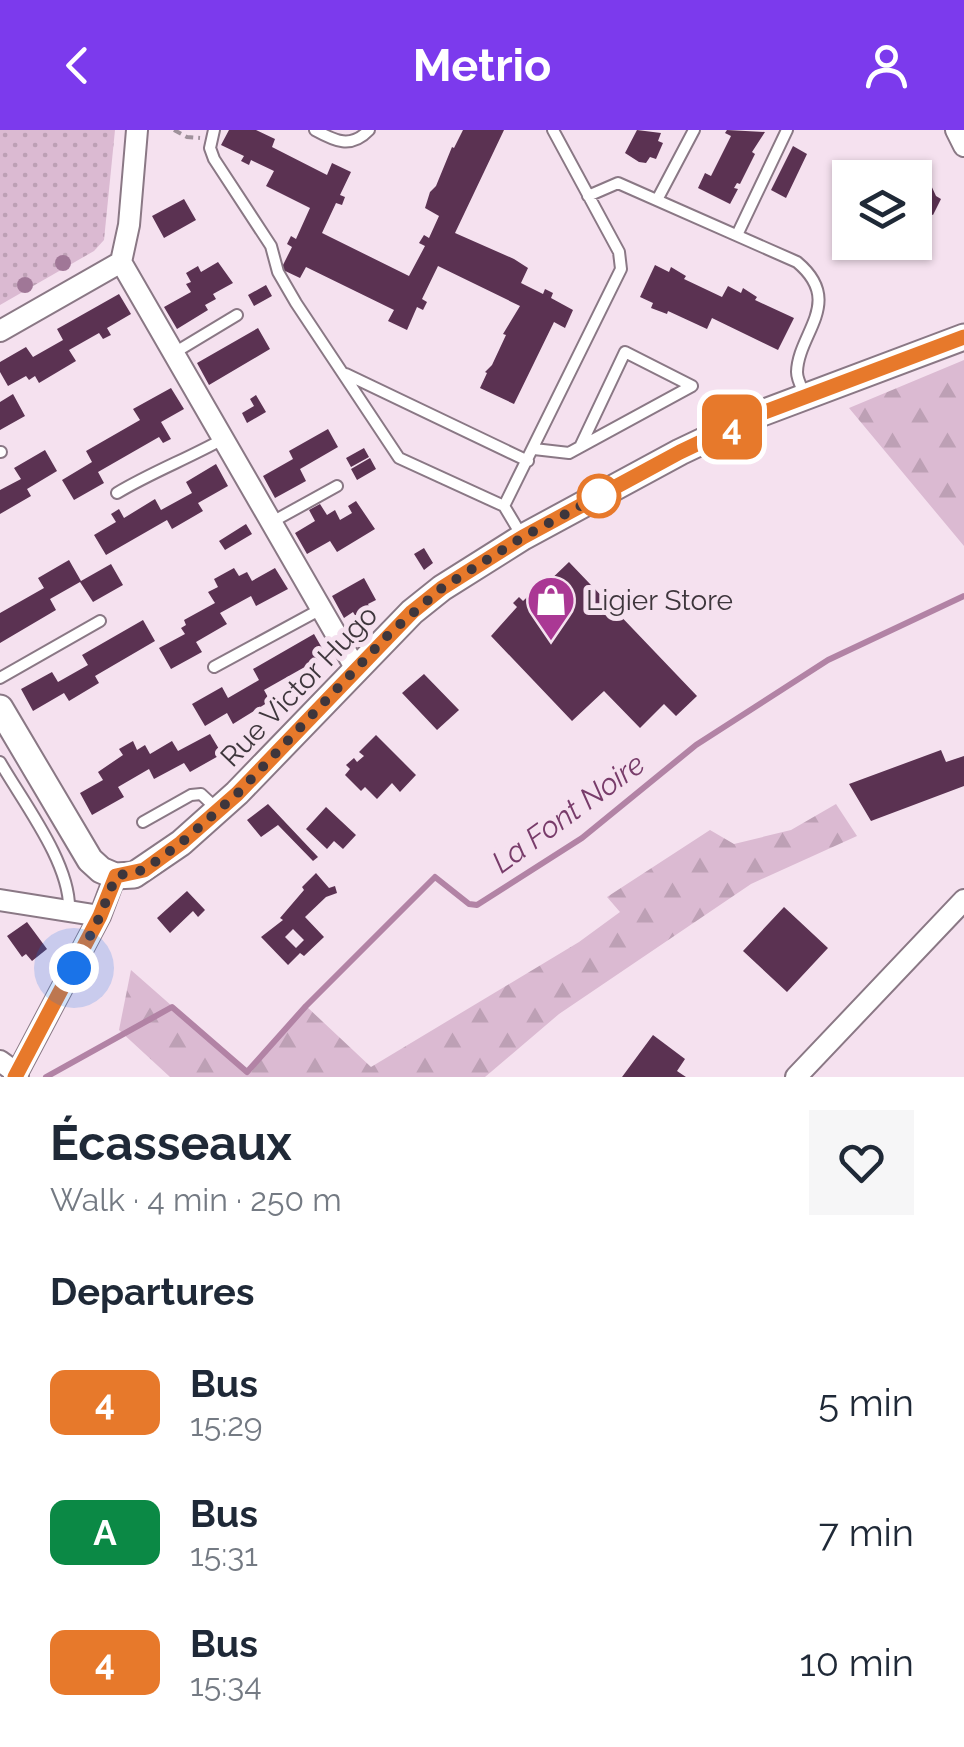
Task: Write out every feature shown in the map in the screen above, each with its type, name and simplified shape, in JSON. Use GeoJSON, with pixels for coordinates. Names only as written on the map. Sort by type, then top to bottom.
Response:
{"type":"FeatureCollection","features":[{"type":"Feature","properties":{"kind":"street"},"geometry":{"type":"LineString","coordinates":[[136,130],[129,225],[121,262],[356,669]]}},
{"type":"Feature","properties":{"kind":"street"},"geometry":{"type":"LineString","coordinates":[[956,130],[964,146]]}},
{"type":"Feature","properties":{"kind":"street"},"geometry":{"type":"LineString","coordinates":[[0,331],[121,262]]}},
{"type":"Feature","properties":{"kind":"street","name":"Rue Victor Hugo"},"geometry":{"type":"LineString","coordinates":[[116,876],[144,870],[181,843],[427,600],[523,537],[680,452],[805,396],[964,337]]}},
{"type":"Feature","properties":{"kind":"street"},"geometry":{"type":"LineString","coordinates":[[0,708],[90,860],[116,876],[100,916],[11,1071]]}},
{"type":"Feature","properties":{"kind":"street"},"geometry":{"type":"LineString","coordinates":[[0,900],[100,916]]}},
{"type":"Feature","properties":{"kind":"street"},"geometry":{"type":"LineString","coordinates":[[796,1077],[964,900]]}},
{"type":"Feature","properties":{"kind":"lane"},"geometry":{"type":"LineString","coordinates":[[315,130],[338,142],[349,142],[361,139],[370,130]]}},
{"type":"Feature","properties":{"kind":"lane"},"geometry":{"type":"LineString","coordinates":[[504,506],[621,268],[619,252],[552,130]]}},
{"type":"Feature","properties":{"kind":"lane"},"geometry":{"type":"LineString","coordinates":[[658,200],[694,130]]}},
{"type":"Feature","properties":{"kind":"lane"},"geometry":{"type":"LineString","coordinates":[[737,236],[787,130]]}},
{"type":"Feature","properties":{"kind":"lane"},"geometry":{"type":"LineString","coordinates":[[212,134],[214,159],[271,246],[278,272],[398,458],[504,506],[523,537]]}},
{"type":"Feature","properties":{"kind":"lane"},"geometry":{"type":"LineString","coordinates":[[588,196],[618,184],[797,262],[808,271],[816,285],[816,318],[797,369],[805,396]]}},
{"type":"Feature","properties":{"kind":"lane"},"geometry":{"type":"LineString","coordinates":[[174,353],[237,315]]}},
{"type":"Feature","properties":{"kind":"lane"},"geometry":{"type":"LineString","coordinates":[[534,449],[568,452],[580,447],[692,386],[625,352],[580,447]]}},
{"type":"Feature","properties":{"kind":"lane"},"geometry":{"type":"LineString","coordinates":[[346,373],[528,462]]}},
{"type":"Feature","properties":{"kind":"lane"},"geometry":{"type":"LineString","coordinates":[[117,492],[224,438]]}},
{"type":"Feature","properties":{"kind":"lane"},"geometry":{"type":"LineString","coordinates":[[272,522],[337,486]]}},
{"type":"Feature","properties":{"kind":"lane"},"geometry":{"type":"LineString","coordinates":[[214,666],[320,609]]}},
{"type":"Feature","properties":{"kind":"lane"},"geometry":{"type":"LineString","coordinates":[[0,678],[100,621]]}},
{"type":"Feature","properties":{"kind":"lane"},"geometry":{"type":"LineString","coordinates":[[0,762],[64,873],[70,896],[68,910]]}},
{"type":"Feature","properties":{"kind":"lane"},"geometry":{"type":"LineString","coordinates":[[143,822],[191,795],[200,794],[218,810]]}},
{"type":"Feature","properties":{"kind":"path"},"geometry":{"type":"LineString","coordinates":[[174,130],[187,137],[212,134]]}},
{"type":"Feature","properties":{"kind":"green space"},"geometry":{"type":"Polygon","coordinates":[[[0,130],[115,130],[104,240],[94,251],[0,305],[0,130]]]}},
{"type":"Feature","properties":{"kind":"green space"},"geometry":{"type":"Polygon","coordinates":[[[964,360],[964,546],[849,408],[964,360]]]}},
{"type":"Feature","properties":{"kind":"green space"},"geometry":{"type":"Polygon","coordinates":[[[836,804],[857,836],[751,884],[559,1014],[485,1077],[170,1077],[119,1030],[131,970],[247,1072],[306,1006],[371,1067],[579,942],[620,912],[607,897],[710,830],[734,844],[791,830],[836,804]]]}},
{"type":"Feature","properties":{"kind":"building"},"geometry":{"type":"Polygon","coordinates":[[[229,130],[256,130],[275,139],[272,147],[327,175],[332,163],[351,172],[340,195],[345,197],[342,205],[336,203],[322,233],[409,276],[425,246],[419,243],[424,235],[429,238],[439,216],[425,208],[430,192],[463,130],[504,130],[455,233],[528,268],[521,283],[543,294],[545,289],[553,293],[551,298],[573,310],[565,328],[554,322],[514,404],[480,388],[506,335],[503,334],[520,306],[438,266],[422,299],[427,302],[423,310],[417,307],[407,330],[388,321],[394,310],[306,267],[300,278],[281,269],[292,247],[287,244],[291,236],[296,239],[310,208],[266,186],[274,171],[251,160],[249,165],[241,161],[244,156],[221,145],[229,130]]]}},
{"type":"Feature","properties":{"kind":"building"},"geometry":{"type":"Polygon","coordinates":[[[637,130],[661,133],[658,141],[663,143],[656,159],[650,157],[646,163],[639,162],[625,153],[637,130]]]}},
{"type":"Feature","properties":{"kind":"building"},"geometry":{"type":"Polygon","coordinates":[[[765,132],[752,152],[755,154],[740,184],[734,188],[738,189],[730,204],[698,188],[705,173],[711,176],[731,136],[725,133],[765,132]]]}},
{"type":"Feature","properties":{"kind":"building"},"geometry":{"type":"Polygon","coordinates":[[[793,146],[807,154],[786,198],[771,190],[793,146]]]}},
{"type":"Feature","properties":{"kind":"building"},"geometry":{"type":"Polygon","coordinates":[[[932,187],[941,199],[932,215],[932,187]]]}},
{"type":"Feature","properties":{"kind":"building"},"geometry":{"type":"Polygon","coordinates":[[[184,199],[196,220],[164,238],[152,216],[184,199]]]}},
{"type":"Feature","properties":{"kind":"building"},"geometry":{"type":"Polygon","coordinates":[[[218,262],[233,283],[213,294],[216,299],[205,305],[208,310],[177,329],[164,307],[191,292],[186,273],[198,266],[201,272],[218,262]]]}},
{"type":"Feature","properties":{"kind":"building"},"geometry":{"type":"Polygon","coordinates":[[[655,265],[669,272],[671,267],[686,276],[684,279],[722,297],[728,286],[741,293],[743,288],[757,297],[755,300],[794,318],[778,350],[712,318],[707,329],[668,311],[667,314],[651,308],[653,303],[640,297],[655,265]]]}},
{"type":"Feature","properties":{"kind":"building"},"geometry":{"type":"Polygon","coordinates":[[[266,285],[272,296],[254,306],[248,295],[266,285]]]}},
{"type":"Feature","properties":{"kind":"building"},"geometry":{"type":"Polygon","coordinates":[[[119,294],[131,314],[107,328],[111,335],[103,339],[99,333],[69,350],[76,361],[39,383],[35,376],[29,380],[26,376],[8,386],[0,372],[0,362],[26,347],[33,357],[63,340],[57,329],[119,294]]]}},
{"type":"Feature","properties":{"kind":"building"},"geometry":{"type":"Polygon","coordinates":[[[258,328],[270,349],[209,385],[197,363],[258,328]]]}},
{"type":"Feature","properties":{"kind":"building"},"geometry":{"type":"Polygon","coordinates":[[[171,388],[184,409],[161,422],[171,439],[163,443],[159,437],[98,472],[104,483],[74,500],[62,480],[92,462],[86,451],[140,420],[133,409],[171,388]]]}},
{"type":"Feature","properties":{"kind":"building"},"geometry":{"type":"Polygon","coordinates":[[[13,394],[25,416],[0,430],[0,402],[13,394]]]}},
{"type":"Feature","properties":{"kind":"building"},"geometry":{"type":"Polygon","coordinates":[[[256,395],[266,412],[247,423],[242,413],[254,406],[250,399],[256,395]]]}},
{"type":"Feature","properties":{"kind":"building"},"geometry":{"type":"Polygon","coordinates":[[[328,429],[338,447],[300,469],[306,481],[275,498],[263,476],[293,459],[289,451],[328,429]]]}},
{"type":"Feature","properties":{"kind":"building"},"geometry":{"type":"Polygon","coordinates":[[[364,448],[369,457],[351,467],[346,458],[364,448]]]}},
{"type":"Feature","properties":{"kind":"building"},"geometry":{"type":"Polygon","coordinates":[[[45,450],[57,471],[27,489],[31,496],[0,514],[0,490],[21,479],[14,468],[45,450]]]}},
{"type":"Feature","properties":{"kind":"building"},"geometry":{"type":"Polygon","coordinates":[[[370,458],[376,469],[357,480],[351,469],[370,458]]]}},
{"type":"Feature","properties":{"kind":"building"},"geometry":{"type":"Polygon","coordinates":[[[216,464],[228,486],[198,503],[203,511],[172,529],[167,520],[106,555],[94,535],[116,522],[111,514],[119,509],[124,518],[155,499],[161,510],[192,493],[186,482],[216,464]]]}},
{"type":"Feature","properties":{"kind":"building"},"geometry":{"type":"Polygon","coordinates":[[[356,501],[375,529],[337,552],[330,541],[307,554],[295,533],[315,521],[309,510],[320,504],[327,515],[335,510],[340,520],[352,513],[348,506],[356,501]]]}},
{"type":"Feature","properties":{"kind":"building"},"geometry":{"type":"Polygon","coordinates":[[[246,524],[252,534],[225,550],[219,541],[246,524]]]}},
{"type":"Feature","properties":{"kind":"building"},"geometry":{"type":"Polygon","coordinates":[[[424,548],[433,563],[424,570],[414,554],[424,548]]]}},
{"type":"Feature","properties":{"kind":"building"},"geometry":{"type":"Polygon","coordinates":[[[69,560],[81,581],[111,564],[123,585],[93,602],[80,582],[50,599],[56,610],[0,643],[0,613],[44,588],[38,578],[69,560]]]}},
{"type":"Feature","properties":{"kind":"building"},"geometry":{"type":"Polygon","coordinates":[[[569,562],[697,696],[676,716],[664,704],[640,728],[604,691],[572,721],[491,636],[517,607],[513,603],[519,597],[523,601],[569,562]]]}},
{"type":"Feature","properties":{"kind":"building"},"geometry":{"type":"Polygon","coordinates":[[[234,568],[239,576],[247,572],[252,581],[275,568],[288,589],[256,606],[251,596],[220,613],[227,624],[196,642],[202,652],[171,669],[159,648],[185,634],[181,628],[186,625],[184,620],[215,603],[208,592],[218,587],[214,579],[234,568]]]}},
{"type":"Feature","properties":{"kind":"building"},"geometry":{"type":"Polygon","coordinates":[[[364,578],[376,600],[368,604],[372,612],[358,620],[353,612],[344,618],[332,596],[364,578]]]}},
{"type":"Feature","properties":{"kind":"building"},"geometry":{"type":"Polygon","coordinates":[[[143,620],[155,641],[95,676],[99,683],[69,701],[64,693],[33,711],[21,689],[52,672],[58,682],[88,665],[82,655],[143,620]]]}},
{"type":"Feature","properties":{"kind":"building"},"geometry":{"type":"Polygon","coordinates":[[[314,634],[326,655],[264,690],[270,701],[233,724],[227,713],[205,726],[192,704],[222,687],[228,698],[259,680],[253,669],[314,634]]]}},
{"type":"Feature","properties":{"kind":"building"},"geometry":{"type":"Polygon","coordinates":[[[424,674],[459,710],[437,730],[402,693],[424,674]]]}},
{"type":"Feature","properties":{"kind":"building"},"geometry":{"type":"Polygon","coordinates":[[[210,734],[222,754],[190,772],[184,763],[154,779],[149,769],[118,787],[124,797],[92,815],[80,793],[103,780],[98,772],[123,755],[119,749],[133,741],[137,750],[145,745],[150,754],[172,741],[178,751],[210,734]]]}},
{"type":"Feature","properties":{"kind":"building"},"geometry":{"type":"Polygon","coordinates":[[[376,735],[416,775],[400,792],[392,783],[377,799],[365,787],[361,791],[345,775],[350,769],[346,765],[364,756],[359,752],[376,735]]]}},
{"type":"Feature","properties":{"kind":"building"},"geometry":{"type":"Polygon","coordinates":[[[941,750],[946,762],[964,756],[964,786],[871,821],[849,784],[941,750]]]}},
{"type":"Feature","properties":{"kind":"building"},"geometry":{"type":"Polygon","coordinates":[[[268,804],[318,857],[313,861],[278,825],[261,837],[247,820],[268,804]]]}},
{"type":"Feature","properties":{"kind":"building"},"geometry":{"type":"Polygon","coordinates":[[[326,807],[356,835],[343,849],[334,841],[327,849],[306,829],[326,807]]]}},
{"type":"Feature","properties":{"kind":"building"},"geometry":{"type":"Polygon","coordinates":[[[316,873],[329,888],[335,886],[337,893],[326,897],[305,917],[324,937],[288,965],[261,937],[283,920],[280,918],[304,890],[302,887],[316,873]],[[293,929],[285,937],[296,948],[304,940],[293,929]]]}},
{"type":"Feature","properties":{"kind":"building"},"geometry":{"type":"Polygon","coordinates":[[[187,891],[205,910],[198,917],[193,911],[170,933],[157,918],[187,891]]]}},
{"type":"Feature","properties":{"kind":"building"},"geometry":{"type":"Polygon","coordinates":[[[784,907],[828,948],[787,992],[743,951],[784,907]]]}},
{"type":"Feature","properties":{"kind":"building"},"geometry":{"type":"Polygon","coordinates":[[[27,922],[47,949],[32,961],[26,954],[22,957],[7,936],[27,922]]]}},
{"type":"Feature","properties":{"kind":"building"},"geometry":{"type":"Polygon","coordinates":[[[653,1035],[685,1059],[677,1071],[686,1077],[622,1077],[653,1035]]]}},
{"type":"Feature","properties":{"kind":"waterway","name":"La Font Noire"},"geometry":{"type":"LineString","coordinates":[[46,1077],[172,1007],[247,1072],[306,1006],[435,877],[469,904],[477,905],[582,838],[696,745],[828,660],[964,596]]}},
{"type":"Feature","properties":{"kind":"bus line","name":"4"},"geometry":{"type":"LineString","coordinates":[[15,1077],[100,916],[116,876],[144,870],[237,794],[391,632],[442,588],[523,537],[680,452],[762,413],[964,337]]}},
{"type":"Feature","properties":{"kind":"place","name":"Ligier Store"},"geometry":{"type":"Point","coordinates":[551,642]}},
{"type":"Feature","properties":{"kind":"route"},"geometry":{"type":"LineString","coordinates":[[74,968],[116,876],[144,870],[237,794],[391,632],[442,588],[523,537],[599,496]]}}]}
